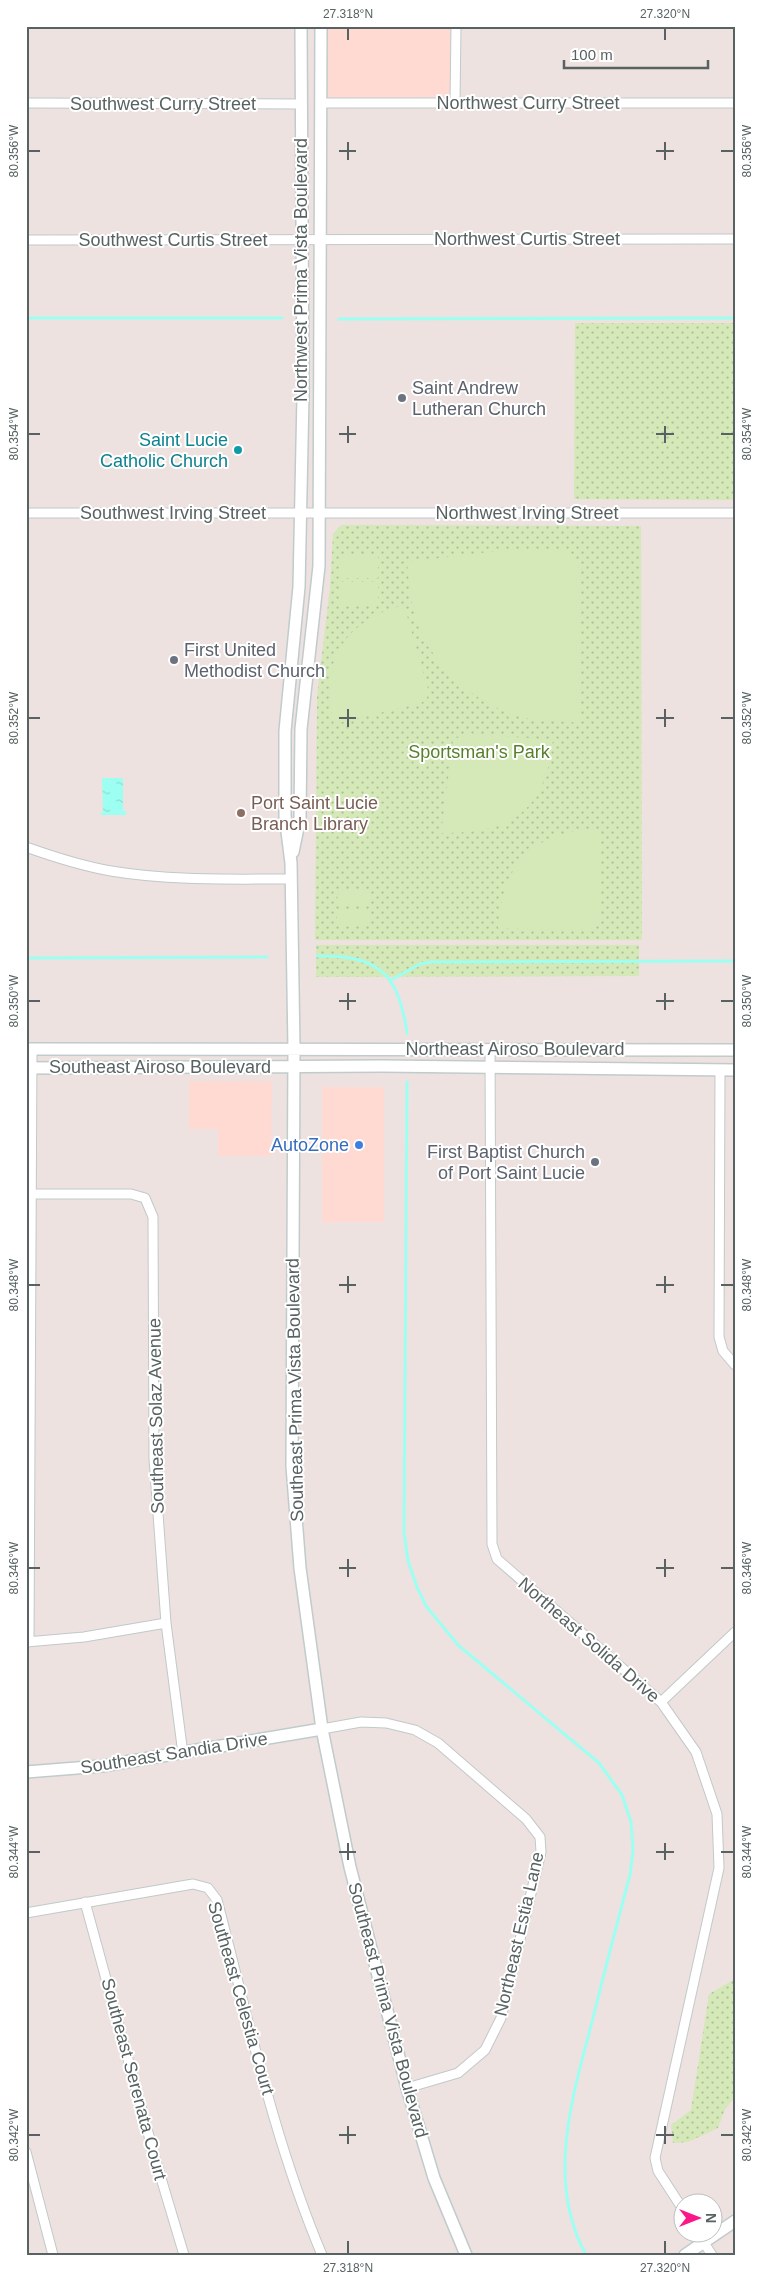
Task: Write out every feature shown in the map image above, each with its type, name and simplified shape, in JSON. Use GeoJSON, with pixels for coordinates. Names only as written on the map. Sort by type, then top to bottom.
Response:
{"type":"FeatureCollection","features":[{"type":"Feature","properties":{"kind":"main road","name":"Northwest Prima Vista Boulevard"},"geometry":{"type":"LineString","coordinates":[[291,863],[285,816],[285,716],[299,587],[303,396],[301,26]]}},
{"type":"Feature","properties":{"kind":"main road","name":"Northwest Prima Vista Boulevard"},"geometry":{"type":"LineString","coordinates":[[291,863],[300,818],[301,731],[319,566],[321,26]]}},
{"type":"Feature","properties":{"kind":"main road","name":"Southeast Prima Vista Boulevard"},"geometry":{"type":"LineString","coordinates":[[291,863],[295,1066],[292,1466],[300,1568],[322,1729],[350,1867],[407,2088],[434,2178],[466,2255]]}},
{"type":"Feature","properties":{"kind":"main road","name":"Southeast Airoso Boulevard"},"geometry":{"type":"LineString","coordinates":[[29,1049],[294,1049]]}},
{"type":"Feature","properties":{"kind":"main road","name":"Northeast Airoso Boulevard"},"geometry":{"type":"LineString","coordinates":[[294,1049],[735,1050]]}},
{"type":"Feature","properties":{"kind":"main road","name":"Southeast Airoso Boulevard"},"geometry":{"type":"LineString","coordinates":[[29,1068],[295,1066]]}},
{"type":"Feature","properties":{"kind":"main road","name":"Northeast Airoso Boulevard"},"geometry":{"type":"LineString","coordinates":[[295,1066],[735,1070]]}},
{"type":"Feature","properties":{"kind":"main road","name":"Southeast Sandia Drive"},"geometry":{"type":"LineString","coordinates":[[26,1772],[102,1766],[183,1754],[322,1729]]}},
{"type":"Feature","properties":{"kind":"main road"},"geometry":{"type":"LineString","coordinates":[[684,2255],[694,2244]]}},
{"type":"Feature","properties":{"kind":"street"},"geometry":{"type":"LineString","coordinates":[[455,102],[456,26]]}},
{"type":"Feature","properties":{"kind":"street","name":"Northwest Curry Street"},"geometry":{"type":"LineString","coordinates":[[321,103],[735,103]]}},
{"type":"Feature","properties":{"kind":"street","name":"Southwest Curry Street"},"geometry":{"type":"LineString","coordinates":[[26,104],[300,104]]}},
{"type":"Feature","properties":{"kind":"street","name":"Northwest Curtis Street"},"geometry":{"type":"LineString","coordinates":[[320,240],[735,239]]}},
{"type":"Feature","properties":{"kind":"street","name":"Southwest Curtis Street"},"geometry":{"type":"LineString","coordinates":[[26,240],[320,240]]}},
{"type":"Feature","properties":{"kind":"street","name":"Southwest Irving Street"},"geometry":{"type":"LineString","coordinates":[[26,513],[320,513]]}},
{"type":"Feature","properties":{"kind":"street","name":"Northwest Irving Street"},"geometry":{"type":"LineString","coordinates":[[320,513],[735,513]]}},
{"type":"Feature","properties":{"kind":"street"},"geometry":{"type":"LineString","coordinates":[[26,847],[100,868],[148,876],[190,879],[291,879]]}},
{"type":"Feature","properties":{"kind":"street"},"geometry":{"type":"LineString","coordinates":[[29,1049],[28,1642],[84,1638],[166,1623]]}},
{"type":"Feature","properties":{"kind":"street","name":"Northeast Solida Drive"},"geometry":{"type":"LineString","coordinates":[[490,1049],[492,1544],[497,1559],[661,1702],[696,1752],[717,1814],[719,1868],[655,2158],[658,2171],[674,2196]]}},
{"type":"Feature","properties":{"kind":"street"},"geometry":{"type":"LineString","coordinates":[[720,1070],[718,1330],[723,1351],[735,1365]]}},
{"type":"Feature","properties":{"kind":"street","name":"Southeast Solaz Avenue"},"geometry":{"type":"LineString","coordinates":[[30,1194],[131,1194],[145,1198],[153,1217],[154,1459],[166,1623],[183,1754]]}},
{"type":"Feature","properties":{"kind":"street"},"geometry":{"type":"LineString","coordinates":[[661,1702],[735,1632]]}},
{"type":"Feature","properties":{"kind":"street","name":"Northeast Estia Lane"},"geometry":{"type":"LineString","coordinates":[[322,1729],[361,1722],[386,1723],[414,1730],[438,1743],[526,1819],[540,1837],[541,1852],[501,2018],[485,2050],[458,2073],[407,2088]]}},
{"type":"Feature","properties":{"kind":"street","name":"Southeast Celestia Court"},"geometry":{"type":"LineString","coordinates":[[26,1913],[193,1884],[208,1888],[217,1900],[271,2104],[307,2219],[322,2255]]}},
{"type":"Feature","properties":{"kind":"street","name":"Southeast Serenata Court"},"geometry":{"type":"LineString","coordinates":[[85,1902],[184,2255]]}},
{"type":"Feature","properties":{"kind":"street"},"geometry":{"type":"LineString","coordinates":[[26,2152],[53,2255]]}},
{"type":"Feature","properties":{"kind":"street"},"geometry":{"type":"LineString","coordinates":[[704,2244],[712,2255]]}},
{"type":"Feature","properties":{"kind":"shaded area"},"geometry":{"type":"Polygon","coordinates":[[[327,26],[450,26],[450,97],[328,98],[327,26]]]}},
{"type":"Feature","properties":{"kind":"shaded area"},"geometry":{"type":"Polygon","coordinates":[[[189,1081],[272,1081],[271,1156],[218,1156],[218,1129],[189,1129],[189,1081]]]}},
{"type":"Feature","properties":{"kind":"shaded area"},"geometry":{"type":"Polygon","coordinates":[[[322,1087],[384,1087],[384,1222],[322,1222],[322,1087]]]}},
{"type":"Feature","properties":{"kind":"green space"},"geometry":{"type":"Polygon","coordinates":[[[575,323],[735,323],[735,500],[574,499],[575,323]]]}},
{"type":"Feature","properties":{"kind":"green space","name":"Sportsman's Park"},"geometry":{"type":"Polygon","coordinates":[[[341,525],[641,526],[642,940],[315,940],[317,697],[330,587],[333,534],[341,525]]]}},
{"type":"Feature","properties":{"kind":"green space"},"geometry":{"type":"Polygon","coordinates":[[[565,550],[578,564],[580,572],[579,723],[532,719],[508,713],[490,704],[458,682],[444,668],[423,636],[412,605],[407,562],[498,551],[565,550]]]}},
{"type":"Feature","properties":{"kind":"green space"},"geometry":{"type":"Polygon","coordinates":[[[341,556],[378,556],[378,578],[341,578],[341,556]]]}},
{"type":"Feature","properties":{"kind":"green space"},"geometry":{"type":"Polygon","coordinates":[[[341,582],[378,582],[378,604],[341,604],[341,582]]]}},
{"type":"Feature","properties":{"kind":"green space"},"geometry":{"type":"Polygon","coordinates":[[[404,605],[428,689],[427,699],[421,703],[334,724],[329,698],[330,677],[340,647],[360,625],[388,610],[404,605]]]}},
{"type":"Feature","properties":{"kind":"green space"},"geometry":{"type":"Polygon","coordinates":[[[464,733],[553,740],[549,765],[542,785],[533,801],[520,814],[505,823],[487,829],[441,833],[453,741],[464,733]]]}},
{"type":"Feature","properties":{"kind":"green space"},"geometry":{"type":"Polygon","coordinates":[[[579,830],[599,831],[599,920],[589,931],[498,928],[504,892],[510,876],[519,863],[529,851],[543,842],[559,835],[579,830]]]}},
{"type":"Feature","properties":{"kind":"green space"},"geometry":{"type":"Polygon","coordinates":[[[338,889],[371,890],[371,905],[337,905],[338,889]]]}},
{"type":"Feature","properties":{"kind":"green space"},"geometry":{"type":"Polygon","coordinates":[[[337,910],[371,910],[371,926],[337,926],[337,910]]]}},
{"type":"Feature","properties":{"kind":"green space"},"geometry":{"type":"Polygon","coordinates":[[[316,945],[639,945],[639,976],[316,977],[316,945]]]}},
{"type":"Feature","properties":{"kind":"green space"},"geometry":{"type":"Polygon","coordinates":[[[735,1979],[735,2097],[725,2109],[718,2128],[688,2142],[673,2143],[671,2125],[691,2110],[709,1994],[735,1979]]]}},
{"type":"Feature","properties":{"kind":"water"},"geometry":{"type":"Polygon","coordinates":[[[102,778],[123,778],[123,811],[126,811],[126,815],[100,815],[103,811],[102,778]]]}},
{"type":"Feature","properties":{"kind":"waterway"},"geometry":{"type":"LineString","coordinates":[[26,318],[282,318]]}},
{"type":"Feature","properties":{"kind":"waterway"},"geometry":{"type":"LineString","coordinates":[[339,319],[735,318]]}},
{"type":"Feature","properties":{"kind":"waterway"},"geometry":{"type":"LineString","coordinates":[[317,956],[356,959],[370,964],[382,972],[391,982],[398,996],[407,1033]]}},
{"type":"Feature","properties":{"kind":"waterway"},"geometry":{"type":"LineString","coordinates":[[26,958],[267,957]]}},
{"type":"Feature","properties":{"kind":"waterway"},"geometry":{"type":"LineString","coordinates":[[391,980],[420,964],[431,962],[735,961]]}},
{"type":"Feature","properties":{"kind":"waterway"},"geometry":{"type":"LineString","coordinates":[[407,1082],[404,1532],[408,1561],[426,1606],[458,1645],[599,1763],[622,1795],[631,1822],[633,1850],[630,1875],[578,2077],[567,2137],[565,2167],[567,2197],[574,2226],[586,2255]]}},
{"type":"Feature","properties":{"kind":"place","name":"Saint Andrew Lutheran Church"},"geometry":{"type":"Point","coordinates":[402,398]}},
{"type":"Feature","properties":{"kind":"place","name":"Saint Lucie Catholic Church"},"geometry":{"type":"Point","coordinates":[238,450]}},
{"type":"Feature","properties":{"kind":"place","name":"First United Methodist Church"},"geometry":{"type":"Point","coordinates":[174,660]}},
{"type":"Feature","properties":{"kind":"place","name":"Port Saint Lucie Branch Library"},"geometry":{"type":"Point","coordinates":[241,813]}},
{"type":"Feature","properties":{"kind":"place","name":"AutoZone"},"geometry":{"type":"Point","coordinates":[359,1145]}},
{"type":"Feature","properties":{"kind":"place","name":"First Baptist Church of Port Saint Lucie"},"geometry":{"type":"Point","coordinates":[595,1162]}}]}
